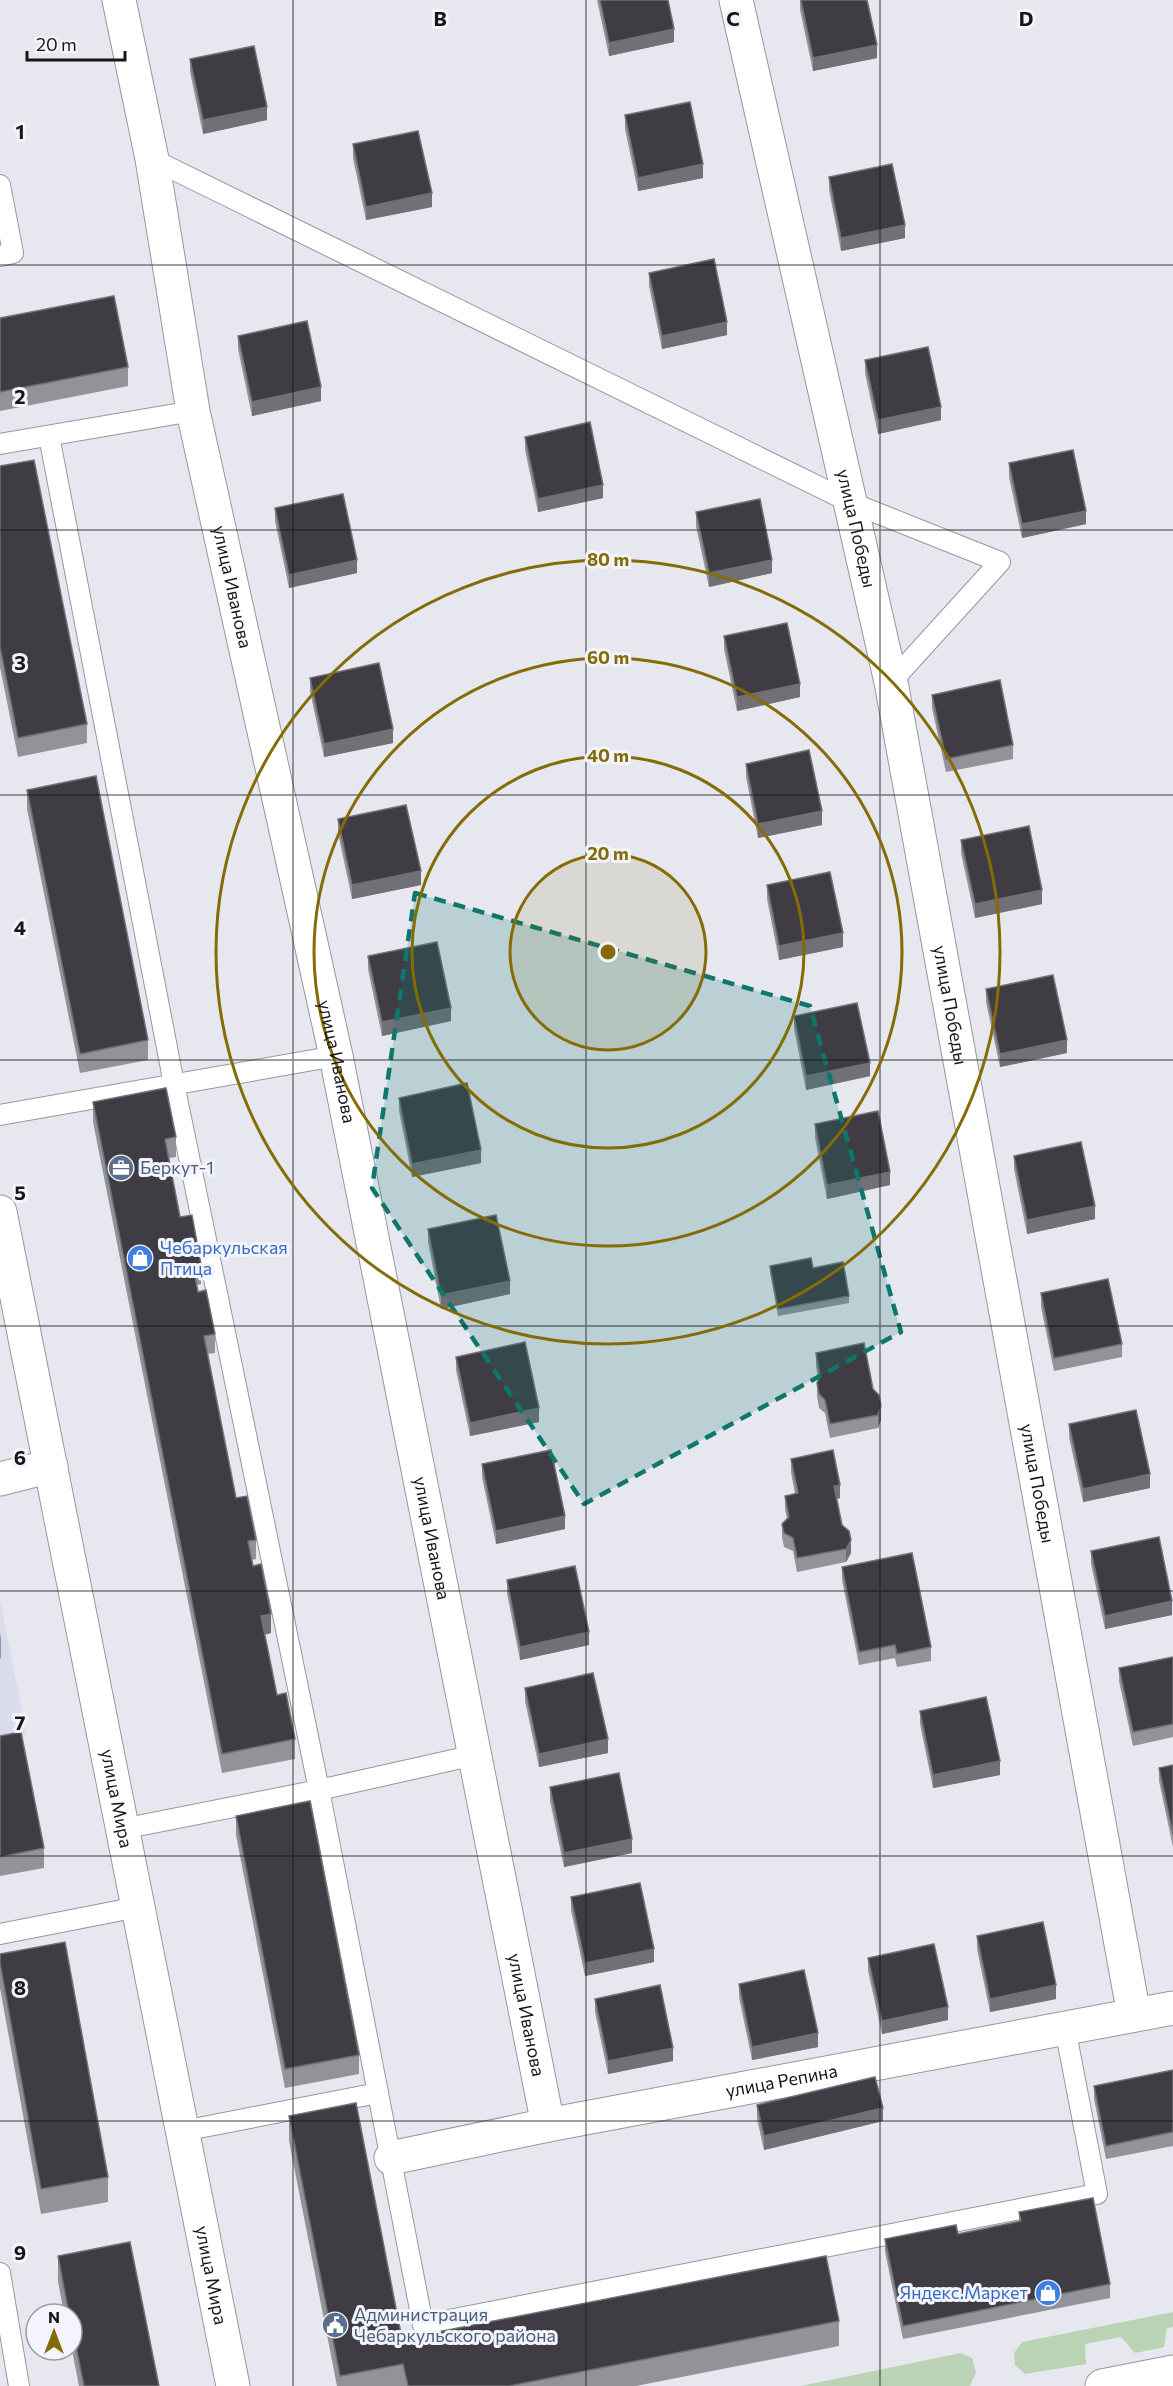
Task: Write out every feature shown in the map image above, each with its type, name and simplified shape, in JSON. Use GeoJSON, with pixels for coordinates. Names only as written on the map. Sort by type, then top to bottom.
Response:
{"type":"FeatureCollection","features":[{"type":"Feature","properties":{"kind":"street","name":"улица Иванова"},"geometry":{"type":"LineString","coordinates":[[119,0],[152,159],[193,411],[336,1056],[548,2125]]}},
{"type":"Feature","properties":{"kind":"street","name":"улица Победы"},"geometry":{"type":"LineString","coordinates":[[736,0],[891,682],[1134,2015]]}},
{"type":"Feature","properties":{"kind":"street","name":"улица Мира"},"geometry":{"type":"LineString","coordinates":[[0,1212],[233,2386]]}},
{"type":"Feature","properties":{"kind":"street"},"geometry":{"type":"LineString","coordinates":[[0,1479],[51,1466]]}},
{"type":"Feature","properties":{"kind":"street","name":"улица Репина"},"geometry":{"type":"LineString","coordinates":[[391,2158],[548,2125],[1173,2008]]}},
{"type":"Feature","properties":{"kind":"street"},"geometry":{"type":"LineString","coordinates":[[1102,2386],[1173,2372]]}},
{"type":"Feature","properties":{"kind":"lane"},"geometry":{"type":"LineString","coordinates":[[152,159],[852,503],[1000,562],[891,682]]}},
{"type":"Feature","properties":{"kind":"lane"},"geometry":{"type":"LineString","coordinates":[[0,185],[14,253],[0,256]]}},
{"type":"Feature","properties":{"kind":"lane"},"geometry":{"type":"LineString","coordinates":[[0,444],[193,411]]}},
{"type":"Feature","properties":{"kind":"lane"},"geometry":{"type":"LineString","coordinates":[[49,436],[174,1084],[319,1790],[423,2325],[1097,2194],[1065,2028]]}},
{"type":"Feature","properties":{"kind":"lane"},"geometry":{"type":"LineString","coordinates":[[0,1115],[336,1056]]}},
{"type":"Feature","properties":{"kind":"lane"},"geometry":{"type":"LineString","coordinates":[[122,1828],[319,1790],[475,1755]]}},
{"type":"Feature","properties":{"kind":"lane"},"geometry":{"type":"LineString","coordinates":[[0,1934],[138,1907]]}},
{"type":"Feature","properties":{"kind":"lane"},"geometry":{"type":"LineString","coordinates":[[183,2131],[378,2093]]}},
{"type":"Feature","properties":{"kind":"lane"},"geometry":{"type":"LineString","coordinates":[[0,2273],[19,2386]]}},
{"type":"Feature","properties":{"kind":"highlighted area"},"geometry":{"type":"Polygon","coordinates":[[[415,893],[810,1006],[901,1332],[584,1504],[372,1188],[415,893]]]}},
{"type":"Feature","properties":{"kind":"shaded area"},"geometry":{"type":"Polygon","coordinates":[[[0,1601],[27,1735],[0,1740],[0,1601]]]}},
{"type":"Feature","properties":{"kind":"green space"},"geometry":{"type":"Polygon","coordinates":[[[1173,2312],[1173,2327],[1167,2328],[1164,2347],[1135,2353],[1121,2337],[1085,2344],[1086,2364],[1025,2374],[1015,2365],[1014,2353],[1022,2342],[1173,2312]]]}},
{"type":"Feature","properties":{"kind":"green space"},"geometry":{"type":"Polygon","coordinates":[[[961,2353],[972,2358],[976,2372],[970,2386],[801,2386],[961,2353]]]}},
{"type":"Feature","properties":{"kind":"building"},"geometry":{"type":"Polygon","coordinates":[[[600,0],[668,0],[674,29],[609,43],[600,0]]]}},
{"type":"Feature","properties":{"kind":"building"},"geometry":{"type":"Polygon","coordinates":[[[801,0],[867,0],[877,45],[813,58],[801,0]]]}},
{"type":"Feature","properties":{"kind":"building"},"geometry":{"type":"Polygon","coordinates":[[[254,46],[267,107],[203,120],[190,59],[254,46]]]}},
{"type":"Feature","properties":{"kind":"building"},"geometry":{"type":"Polygon","coordinates":[[[690,102],[703,164],[638,178],[625,115],[690,102]]]}},
{"type":"Feature","properties":{"kind":"building"},"geometry":{"type":"Polygon","coordinates":[[[418,131],[432,193],[366,207],[353,144],[418,131]]]}},
{"type":"Feature","properties":{"kind":"building"},"geometry":{"type":"Polygon","coordinates":[[[892,164],[905,225],[841,238],[829,177],[892,164]]]}},
{"type":"Feature","properties":{"kind":"building"},"geometry":{"type":"Polygon","coordinates":[[[714,259],[727,322],[662,336],[649,273],[714,259]]]}},
{"type":"Feature","properties":{"kind":"building"},"geometry":{"type":"Polygon","coordinates":[[[114,296],[128,367],[0,392],[0,318],[114,296]]]}},
{"type":"Feature","properties":{"kind":"building"},"geometry":{"type":"Polygon","coordinates":[[[307,321],[321,387],[252,402],[238,336],[307,321]]]}},
{"type":"Feature","properties":{"kind":"building"},"geometry":{"type":"Polygon","coordinates":[[[928,347],[941,407],[878,420],[865,360],[928,347]]]}},
{"type":"Feature","properties":{"kind":"building"},"geometry":{"type":"Polygon","coordinates":[[[590,422],[603,485],[538,499],[525,437],[590,422]]]}},
{"type":"Feature","properties":{"kind":"building"},"geometry":{"type":"Polygon","coordinates":[[[1073,450],[1086,511],[1022,524],[1009,463],[1073,450]]]}},
{"type":"Feature","properties":{"kind":"building"},"geometry":{"type":"Polygon","coordinates":[[[34,460],[87,724],[18,738],[0,647],[0,466],[34,460]]]}},
{"type":"Feature","properties":{"kind":"building"},"geometry":{"type":"Polygon","coordinates":[[[343,494],[357,560],[289,575],[275,508],[343,494]]]}},
{"type":"Feature","properties":{"kind":"building"},"geometry":{"type":"Polygon","coordinates":[[[760,499],[772,560],[709,573],[696,512],[760,499]]]}},
{"type":"Feature","properties":{"kind":"building"},"geometry":{"type":"Polygon","coordinates":[[[787,623],[800,684],[737,697],[724,636],[787,623]]]}},
{"type":"Feature","properties":{"kind":"building"},"geometry":{"type":"Polygon","coordinates":[[[379,663],[393,729],[324,744],[310,678],[379,663]]]}},
{"type":"Feature","properties":{"kind":"building"},"geometry":{"type":"Polygon","coordinates":[[[1000,680],[1013,745],[946,759],[932,695],[1000,680]]]}},
{"type":"Feature","properties":{"kind":"building"},"geometry":{"type":"Polygon","coordinates":[[[809,750],[822,811],[758,824],[746,764],[809,750]]]}},
{"type":"Feature","properties":{"kind":"building"},"geometry":{"type":"Polygon","coordinates":[[[96,776],[148,1040],[80,1054],[27,790],[96,776]]]}},
{"type":"Feature","properties":{"kind":"building"},"geometry":{"type":"Polygon","coordinates":[[[406,805],[421,871],[352,885],[338,819],[406,805]]]}},
{"type":"Feature","properties":{"kind":"building"},"geometry":{"type":"Polygon","coordinates":[[[1029,826],[1042,890],[975,904],[961,840],[1029,826]]]}},
{"type":"Feature","properties":{"kind":"building"},"geometry":{"type":"Polygon","coordinates":[[[830,872],[843,933],[779,946],[767,885],[830,872]]]}},
{"type":"Feature","properties":{"kind":"building"},"geometry":{"type":"Polygon","coordinates":[[[437,942],[451,1008],[382,1022],[368,956],[437,942]]]}},
{"type":"Feature","properties":{"kind":"building"},"geometry":{"type":"Polygon","coordinates":[[[1053,975],[1067,1040],[1000,1054],[986,989],[1053,975]]]}},
{"type":"Feature","properties":{"kind":"building"},"geometry":{"type":"Polygon","coordinates":[[[857,1003],[870,1063],[806,1076],[794,1016],[857,1003]]]}},
{"type":"Feature","properties":{"kind":"building"},"geometry":{"type":"Polygon","coordinates":[[[467,1083],[481,1150],[412,1164],[399,1098],[467,1083]]]}},
{"type":"Feature","properties":{"kind":"building"},"geometry":{"type":"Polygon","coordinates":[[[166,1088],[176,1137],[165,1139],[180,1217],[192,1215],[201,1264],[193,1266],[198,1292],[206,1290],[215,1334],[204,1336],[236,1498],[247,1496],[256,1540],[248,1541],[253,1566],[261,1564],[271,1614],[261,1616],[277,1695],[286,1693],[295,1739],[222,1754],[93,1102],[166,1088]]]}},
{"type":"Feature","properties":{"kind":"building"},"geometry":{"type":"Polygon","coordinates":[[[878,1111],[890,1172],[827,1185],[815,1124],[878,1111]]]}},
{"type":"Feature","properties":{"kind":"building"},"geometry":{"type":"Polygon","coordinates":[[[1081,1142],[1095,1206],[1027,1220],[1014,1156],[1081,1142]]]}},
{"type":"Feature","properties":{"kind":"building"},"geometry":{"type":"Polygon","coordinates":[[[496,1215],[510,1281],[441,1295],[428,1229],[496,1215]]]}},
{"type":"Feature","properties":{"kind":"building"},"geometry":{"type":"Polygon","coordinates":[[[811,1258],[813,1268],[843,1262],[849,1296],[778,1309],[770,1266],[811,1258]]]}},
{"type":"Feature","properties":{"kind":"building"},"geometry":{"type":"Polygon","coordinates":[[[1108,1279],[1122,1344],[1054,1358],[1041,1293],[1108,1279]]]}},
{"type":"Feature","properties":{"kind":"building"},"geometry":{"type":"Polygon","coordinates":[[[525,1342],[539,1408],[470,1423],[456,1357],[525,1342]]]}},
{"type":"Feature","properties":{"kind":"building"},"geometry":{"type":"Polygon","coordinates":[[[864,1343],[873,1389],[879,1395],[881,1406],[878,1415],[830,1424],[825,1400],[819,1394],[817,1383],[820,1376],[816,1353],[864,1343]]]}},
{"type":"Feature","properties":{"kind":"building"},"geometry":{"type":"Polygon","coordinates":[[[1136,1410],[1150,1474],[1083,1489],[1069,1424],[1136,1410]]]}},
{"type":"Feature","properties":{"kind":"building"},"geometry":{"type":"Polygon","coordinates":[[[551,1450],[565,1516],[496,1531],[482,1464],[551,1450]]]}},
{"type":"Feature","properties":{"kind":"building"},"geometry":{"type":"Polygon","coordinates":[[[833,1450],[840,1485],[834,1486],[842,1525],[849,1531],[851,1540],[846,1549],[797,1558],[793,1538],[784,1533],[782,1524],[789,1517],[785,1496],[798,1493],[791,1459],[833,1450]]]}},
{"type":"Feature","properties":{"kind":"building"},"geometry":{"type":"Polygon","coordinates":[[[1159,1537],[1172,1601],[1105,1616],[1091,1551],[1159,1537]]]}},
{"type":"Feature","properties":{"kind":"building"},"geometry":{"type":"Polygon","coordinates":[[[912,1553],[931,1647],[897,1654],[895,1645],[859,1652],[842,1567],[912,1553]]]}},
{"type":"Feature","properties":{"kind":"building"},"geometry":{"type":"Polygon","coordinates":[[[575,1566],[589,1632],[520,1647],[507,1580],[575,1566]]]}},
{"type":"Feature","properties":{"kind":"building"},"geometry":{"type":"Polygon","coordinates":[[[1173,1657],[1173,1724],[1133,1732],[1119,1668],[1173,1657]]]}},
{"type":"Feature","properties":{"kind":"building"},"geometry":{"type":"Polygon","coordinates":[[[593,1673],[608,1739],[539,1754],[525,1688],[593,1673]]]}},
{"type":"Feature","properties":{"kind":"building"},"geometry":{"type":"Polygon","coordinates":[[[986,1697],[1000,1761],[933,1775],[920,1711],[986,1697]]]}},
{"type":"Feature","properties":{"kind":"building"},"geometry":{"type":"Polygon","coordinates":[[[21,1732],[44,1848],[0,1857],[0,1736],[21,1732]]]}},
{"type":"Feature","properties":{"kind":"building"},"geometry":{"type":"Polygon","coordinates":[[[1173,1765],[1173,1834],[1159,1768],[1173,1765]]]}},
{"type":"Feature","properties":{"kind":"building"},"geometry":{"type":"Polygon","coordinates":[[[619,1773],[632,1839],[564,1853],[550,1787],[619,1773]]]}},
{"type":"Feature","properties":{"kind":"building"},"geometry":{"type":"Polygon","coordinates":[[[310,1801],[359,2055],[285,2069],[236,1816],[310,1801]]]}},
{"type":"Feature","properties":{"kind":"building"},"geometry":{"type":"Polygon","coordinates":[[[640,1883],[654,1949],[585,1963],[571,1897],[640,1883]]]}},
{"type":"Feature","properties":{"kind":"building"},"geometry":{"type":"Polygon","coordinates":[[[1043,1922],[1056,1985],[990,1999],[977,1936],[1043,1922]]]}},
{"type":"Feature","properties":{"kind":"building"},"geometry":{"type":"Polygon","coordinates":[[[65,1942],[108,2177],[41,2189],[0,1954],[65,1942]]]}},
{"type":"Feature","properties":{"kind":"building"},"geometry":{"type":"Polygon","coordinates":[[[934,1944],[948,2007],[882,2021],[868,1958],[934,1944]]]}},
{"type":"Feature","properties":{"kind":"building"},"geometry":{"type":"Polygon","coordinates":[[[804,1970],[818,2033],[752,2047],[739,1984],[804,1970]]]}},
{"type":"Feature","properties":{"kind":"building"},"geometry":{"type":"Polygon","coordinates":[[[660,1985],[673,2048],[608,2061],[595,1999],[660,1985]]]}},
{"type":"Feature","properties":{"kind":"building"},"geometry":{"type":"Polygon","coordinates":[[[1173,2070],[1173,2132],[1106,2146],[1094,2086],[1173,2070]]]}},
{"type":"Feature","properties":{"kind":"building"},"geometry":{"type":"Polygon","coordinates":[[[875,2077],[883,2108],[764,2136],[757,2105],[875,2077]]]}},
{"type":"Feature","properties":{"kind":"building"},"geometry":{"type":"Polygon","coordinates":[[[356,2103],[402,2339],[826,2256],[839,2321],[509,2386],[408,2386],[403,2364],[340,2376],[289,2116],[356,2103]]]}},
{"type":"Feature","properties":{"kind":"building"},"geometry":{"type":"Polygon","coordinates":[[[1093,2198],[1110,2284],[903,2326],[885,2239],[956,2225],[958,2234],[1021,2221],[1019,2212],[1093,2198]]]}},
{"type":"Feature","properties":{"kind":"building"},"geometry":{"type":"Polygon","coordinates":[[[130,2242],[159,2386],[84,2386],[79,2362],[84,2362],[84,2302],[67,2302],[58,2256],[130,2242]]]}},
{"type":"Feature","properties":{"kind":"place","name":"Беркут-1"},"geometry":{"type":"Point","coordinates":[121,1168]}},
{"type":"Feature","properties":{"kind":"place","name":"Чебаркульская Птица"},"geometry":{"type":"Point","coordinates":[140,1258]}},
{"type":"Feature","properties":{"kind":"place","name":"Яндекс.Маркет"},"geometry":{"type":"Point","coordinates":[1048,2293]}},
{"type":"Feature","properties":{"kind":"place","name":"Администрация Чебаркульского района"},"geometry":{"type":"Point","coordinates":[335,2325]}}]}
